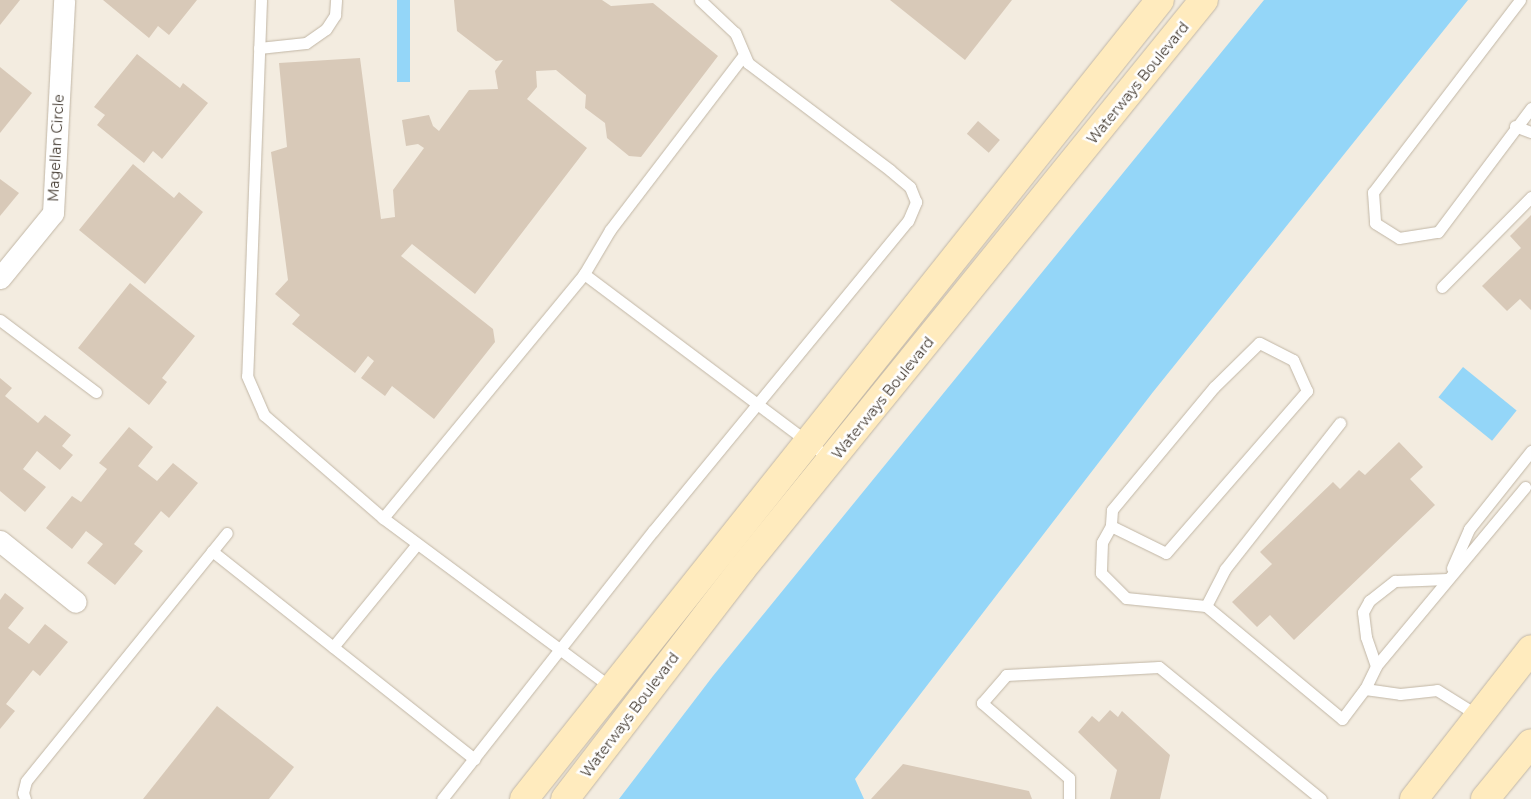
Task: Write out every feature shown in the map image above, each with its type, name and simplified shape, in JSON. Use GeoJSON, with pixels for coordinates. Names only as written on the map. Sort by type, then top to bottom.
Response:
{"type":"FeatureCollection","features":[{"type":"Feature","properties":{"kind":"street","name":"Magellan Circle"},"geometry":{"type":"LineString","coordinates":[[0,278],[53,213],[64,0]]}},
{"type":"Feature","properties":{"kind":"street"},"geometry":{"type":"LineString","coordinates":[[524,799],[807,440],[1160,0]]}},
{"type":"Feature","properties":{"kind":"street","name":"Waterways Boulevard"},"geometry":{"type":"LineString","coordinates":[[565,799],[742,569],[1204,0]]}},
{"type":"Feature","properties":{"kind":"street"},"geometry":{"type":"LineString","coordinates":[[0,541],[76,602]]}},
{"type":"Feature","properties":{"kind":"street"},"geometry":{"type":"LineString","coordinates":[[1414,799],[1531,649]]}},
{"type":"Feature","properties":{"kind":"street"},"geometry":{"type":"LineString","coordinates":[[1486,799],[1531,743]]}},
{"type":"Feature","properties":{"kind":"lane"},"geometry":{"type":"LineString","coordinates":[[262,0],[247,376],[264,415],[383,518],[559,651],[612,688]]}},
{"type":"Feature","properties":{"kind":"lane"},"geometry":{"type":"LineString","coordinates":[[260,48],[306,43],[326,29],[335,15],[336,0]]}},
{"type":"Feature","properties":{"kind":"lane"},"geometry":{"type":"LineString","coordinates":[[442,799],[756,404],[908,221],[916,202],[910,187],[896,175],[748,63],[735,33],[700,0]]}},
{"type":"Feature","properties":{"kind":"lane"},"geometry":{"type":"LineString","coordinates":[[1520,0],[1373,192],[1375,223],[1399,238],[1438,232],[1515,126],[1531,108]]}},
{"type":"Feature","properties":{"kind":"lane"},"geometry":{"type":"LineString","coordinates":[[383,518],[584,274],[610,230],[744,55]]}},
{"type":"Feature","properties":{"kind":"lane"},"geometry":{"type":"LineString","coordinates":[[1515,126],[1531,132]]}},
{"type":"Feature","properties":{"kind":"lane"},"geometry":{"type":"LineString","coordinates":[[1442,287],[1531,197]]}},
{"type":"Feature","properties":{"kind":"lane"},"geometry":{"type":"LineString","coordinates":[[584,274],[832,460]]}},
{"type":"Feature","properties":{"kind":"lane"},"geometry":{"type":"LineString","coordinates":[[0,320],[96,392]]}},
{"type":"Feature","properties":{"kind":"lane"},"geometry":{"type":"LineString","coordinates":[[1111,526],[1166,552],[1307,391],[1293,360],[1259,343],[1214,388],[1112,510],[1111,526],[1102,542],[1101,573],[1126,598],[1206,606],[1342,719],[1365,690],[1376,666],[1447,579],[1528,488],[1511,476]]}},
{"type":"Feature","properties":{"kind":"lane"},"geometry":{"type":"LineString","coordinates":[[1206,606],[1225,569],[1340,423]]}},
{"type":"Feature","properties":{"kind":"lane"},"geometry":{"type":"LineString","coordinates":[[1447,579],[1469,529],[1531,451]]}},
{"type":"Feature","properties":{"kind":"lane"},"geometry":{"type":"LineString","coordinates":[[25,799],[23,793],[26,781],[227,533]]}},
{"type":"Feature","properties":{"kind":"lane"},"geometry":{"type":"LineString","coordinates":[[333,647],[417,544]]}},
{"type":"Feature","properties":{"kind":"lane"},"geometry":{"type":"LineString","coordinates":[[212,550],[474,759]]}},
{"type":"Feature","properties":{"kind":"lane"},"geometry":{"type":"LineString","coordinates":[[1376,666],[1366,636],[1363,612],[1369,601],[1395,581],[1447,579]]}},
{"type":"Feature","properties":{"kind":"lane"},"geometry":{"type":"LineString","coordinates":[[1069,799],[1069,778],[982,703],[1006,675],[1159,667],[1321,799]]}},
{"type":"Feature","properties":{"kind":"lane"},"geometry":{"type":"LineString","coordinates":[[1365,690],[1400,694],[1437,690],[1478,716]]}},
{"type":"Feature","properties":{"kind":"water"},"geometry":{"type":"Polygon","coordinates":[[[397,0],[410,0],[410,82],[397,82],[397,0]]]}},
{"type":"Feature","properties":{"kind":"water"},"geometry":{"type":"Polygon","coordinates":[[[1264,0],[1468,0],[1153,392],[855,779],[864,799],[619,799],[713,676],[1264,0]]]}},
{"type":"Feature","properties":{"kind":"water"},"geometry":{"type":"Polygon","coordinates":[[[1463,367],[1517,410],[1492,441],[1438,397],[1463,367]]]}},
{"type":"Feature","properties":{"kind":"building"},"geometry":{"type":"Polygon","coordinates":[[[0,0],[20,0],[0,25],[0,0]]]}},
{"type":"Feature","properties":{"kind":"building"},"geometry":{"type":"Polygon","coordinates":[[[103,0],[197,0],[169,35],[158,26],[149,38],[103,0]]]}},
{"type":"Feature","properties":{"kind":"building"},"geometry":{"type":"Polygon","coordinates":[[[454,0],[602,0],[611,6],[653,3],[718,56],[641,157],[629,156],[607,138],[605,123],[585,108],[586,95],[556,70],[536,71],[537,87],[527,99],[587,148],[475,294],[412,244],[401,256],[493,329],[495,342],[434,419],[392,386],[385,396],[361,378],[374,361],[368,356],[355,373],[292,324],[300,315],[275,294],[288,280],[271,152],[287,147],[279,63],[360,58],[381,219],[395,217],[393,190],[424,148],[418,144],[406,146],[402,120],[429,115],[433,126],[439,131],[469,90],[498,89],[495,71],[503,60],[496,61],[457,31],[454,0]]]}},
{"type":"Feature","properties":{"kind":"building"},"geometry":{"type":"Polygon","coordinates":[[[890,0],[1012,0],[965,60],[890,0]]]}},
{"type":"Feature","properties":{"kind":"building"},"geometry":{"type":"Polygon","coordinates":[[[137,54],[180,88],[183,83],[208,103],[162,159],[153,151],[144,163],[97,125],[105,115],[94,107],[137,54]]]}},
{"type":"Feature","properties":{"kind":"building"},"geometry":{"type":"Polygon","coordinates":[[[0,67],[32,93],[0,133],[0,67]]]}},
{"type":"Feature","properties":{"kind":"building"},"geometry":{"type":"Polygon","coordinates":[[[978,121],[1000,140],[989,153],[967,134],[978,121]]]}},
{"type":"Feature","properties":{"kind":"building"},"geometry":{"type":"Polygon","coordinates":[[[133,164],[174,198],[179,192],[203,212],[145,284],[79,230],[133,164]]]}},
{"type":"Feature","properties":{"kind":"building"},"geometry":{"type":"Polygon","coordinates":[[[0,179],[19,193],[0,216],[0,179]]]}},
{"type":"Feature","properties":{"kind":"building"},"geometry":{"type":"Polygon","coordinates":[[[1531,215],[1531,310],[1520,299],[1507,311],[1482,286],[1521,248],[1510,236],[1531,215]]]}},
{"type":"Feature","properties":{"kind":"building"},"geometry":{"type":"Polygon","coordinates":[[[130,283],[195,336],[162,378],[167,382],[149,405],[78,348],[130,283]]]}},
{"type":"Feature","properties":{"kind":"building"},"geometry":{"type":"Polygon","coordinates":[[[0,378],[12,388],[5,396],[38,423],[45,415],[71,435],[62,446],[73,455],[60,470],[37,451],[23,469],[46,487],[25,512],[0,491],[0,378]]]}},
{"type":"Feature","properties":{"kind":"building"},"geometry":{"type":"Polygon","coordinates":[[[129,427],[153,447],[138,466],[157,481],[173,463],[198,483],[169,518],[161,511],[134,544],[143,551],[115,585],[87,563],[103,544],[86,531],[72,549],[46,528],[72,496],[81,502],[107,469],[99,463],[129,427]]]}},
{"type":"Feature","properties":{"kind":"building"},"geometry":{"type":"Polygon","coordinates":[[[1399,442],[1423,467],[1410,479],[1435,505],[1294,640],[1270,615],[1257,627],[1232,602],[1272,564],[1260,552],[1333,482],[1340,489],[1359,470],[1365,475],[1399,442]]]}},
{"type":"Feature","properties":{"kind":"building"},"geometry":{"type":"Polygon","coordinates":[[[5,593],[24,608],[8,628],[29,644],[45,624],[68,642],[40,676],[33,670],[6,704],[15,711],[0,729],[0,600],[5,593]]]}},
{"type":"Feature","properties":{"kind":"building"},"geometry":{"type":"Polygon","coordinates":[[[217,706],[294,767],[269,799],[143,799],[217,706]]]}},
{"type":"Feature","properties":{"kind":"building"},"geometry":{"type":"Polygon","coordinates":[[[1110,710],[1118,717],[1122,711],[1170,755],[1160,799],[1110,799],[1117,770],[1078,732],[1092,716],[1099,722],[1110,710]]]}},
{"type":"Feature","properties":{"kind":"building"},"geometry":{"type":"Polygon","coordinates":[[[903,764],[1029,791],[1032,799],[871,799],[903,764]]]}}]}
